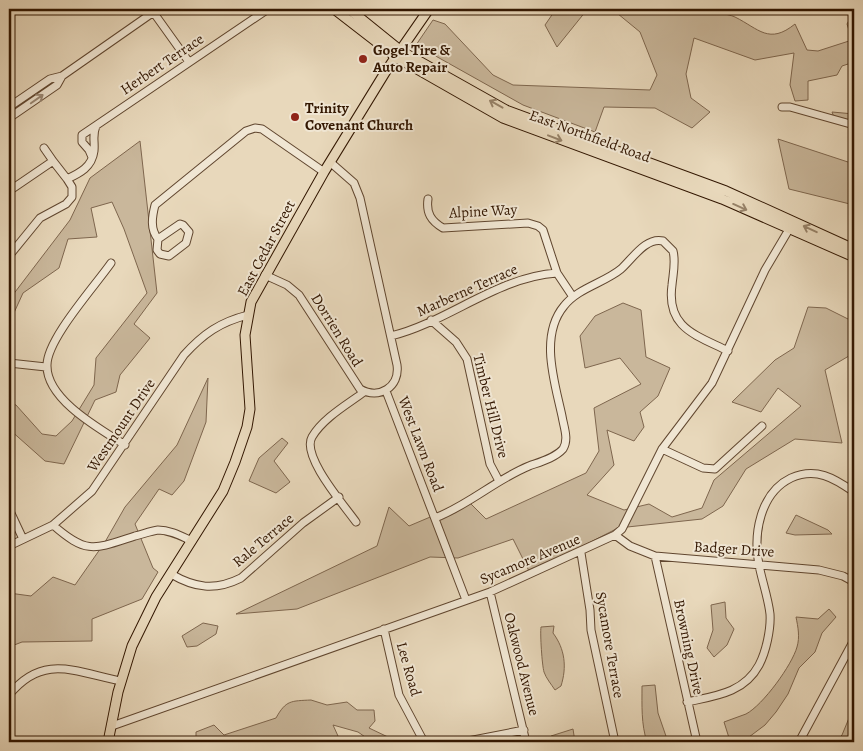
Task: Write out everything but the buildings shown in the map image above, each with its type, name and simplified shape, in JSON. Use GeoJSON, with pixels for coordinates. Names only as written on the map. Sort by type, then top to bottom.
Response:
{"type":"FeatureCollection","features":[{"type":"Feature","properties":{"kind":"main road","name":"East Northfield Road"},"geometry":{"type":"LineString","coordinates":[[334,9],[360,32],[503,118],[519,120],[724,195],[792,225],[854,249]]}},
{"type":"Feature","properties":{"kind":"main road","name":"East Northfield Road"},"geometry":{"type":"LineString","coordinates":[[349,9],[398,54]]}},
{"type":"Feature","properties":{"kind":"main road","name":"East Cedar Street"},"geometry":{"type":"LineString","coordinates":[[108,742],[121,681],[132,646],[156,597],[222,491],[235,462],[247,427],[250,409],[245,350],[251,302],[330,162],[398,54],[429,9]]}},
{"type":"Feature","properties":{"kind":"main road","name":"East Northfield Road"},"geometry":{"type":"LineString","coordinates":[[792,225],[854,257]]}},
{"type":"Feature","properties":{"kind":"street","name":"Herbert Terrace"},"geometry":{"type":"LineString","coordinates":[[92,158],[81,137],[268,9]]}},
{"type":"Feature","properties":{"kind":"street"},"geometry":{"type":"LineString","coordinates":[[9,118],[56,85],[62,76],[154,10],[189,62]]}},
{"type":"Feature","properties":{"kind":"street"},"geometry":{"type":"LineString","coordinates":[[9,108],[50,79],[62,76]]}},
{"type":"Feature","properties":{"kind":"street"},"geometry":{"type":"LineString","coordinates":[[782,107],[790,107],[854,125]]}},
{"type":"Feature","properties":{"kind":"street"},"geometry":{"type":"LineString","coordinates":[[67,179],[84,170],[92,158],[93,134],[96,126]]}},
{"type":"Feature","properties":{"kind":"street"},"geometry":{"type":"LineString","coordinates":[[158,239],[180,224],[189,232],[186,243],[166,257],[157,250],[158,239],[155,236],[152,219],[155,205],[246,131],[254,128],[262,130],[324,172]]}},
{"type":"Feature","properties":{"kind":"street"},"geometry":{"type":"LineString","coordinates":[[9,256],[40,218],[66,204],[72,197],[72,187],[44,148]]}},
{"type":"Feature","properties":{"kind":"street"},"geometry":{"type":"LineString","coordinates":[[9,191],[54,161]]}},
{"type":"Feature","properties":{"kind":"street","name":"West Lawn Road"},"geometry":{"type":"LineString","coordinates":[[330,162],[346,175],[357,188],[398,370],[396,380],[386,390],[466,600]]}},
{"type":"Feature","properties":{"kind":"street","name":"Alpine Way"},"geometry":{"type":"LineString","coordinates":[[428,199],[429,214],[432,220],[444,228],[528,223],[538,226],[543,230],[557,274]]}},
{"type":"Feature","properties":{"kind":"street"},"geometry":{"type":"LineString","coordinates":[[615,536],[622,528],[662,449],[712,383],[765,270],[792,225]]}},
{"type":"Feature","properties":{"kind":"street"},"geometry":{"type":"LineString","coordinates":[[435,518],[464,505],[499,481],[555,455],[565,446],[566,435],[552,367],[551,344],[560,311],[573,297],[616,273],[649,242],[663,241],[672,248],[674,254],[670,302],[675,317],[688,331],[728,351]]}},
{"type":"Feature","properties":{"kind":"street"},"geometry":{"type":"LineString","coordinates":[[111,264],[53,341],[46,367],[51,380],[75,411],[124,445]]}},
{"type":"Feature","properties":{"kind":"street"},"geometry":{"type":"LineString","coordinates":[[557,274],[573,297]]}},
{"type":"Feature","properties":{"kind":"street","name":"Marberne Terrace"},"geometry":{"type":"LineString","coordinates":[[391,336],[412,330],[526,278],[557,274]]}},
{"type":"Feature","properties":{"kind":"street","name":"Dorrien Road"},"geometry":{"type":"LineString","coordinates":[[265,275],[287,285],[299,294],[324,330],[355,384],[364,392]]}},
{"type":"Feature","properties":{"kind":"street","name":"Westmount Drive"},"geometry":{"type":"LineString","coordinates":[[9,546],[53,526],[92,491],[184,355],[197,341],[220,324],[248,314]]}},
{"type":"Feature","properties":{"kind":"street","name":"Timber Hill Drive"},"geometry":{"type":"LineString","coordinates":[[431,320],[456,342],[466,360],[490,464],[499,481]]}},
{"type":"Feature","properties":{"kind":"street"},"geometry":{"type":"LineString","coordinates":[[9,363],[46,367]]}},
{"type":"Feature","properties":{"kind":"street"},"geometry":{"type":"LineString","coordinates":[[356,522],[316,465],[309,445],[324,422],[364,392],[377,394],[386,390]]}},
{"type":"Feature","properties":{"kind":"street"},"geometry":{"type":"LineString","coordinates":[[662,449],[703,468],[715,469],[762,426]]}},
{"type":"Feature","properties":{"kind":"street"},"geometry":{"type":"LineString","coordinates":[[687,702],[729,693],[745,683],[758,668],[770,622],[769,606],[759,565],[757,543],[760,520],[770,497],[781,485],[796,477],[818,474],[834,477],[854,492]]}},
{"type":"Feature","properties":{"kind":"street","name":"Rale Terrace"},"geometry":{"type":"LineString","coordinates":[[171,574],[183,581],[204,587],[231,583],[241,578],[303,523],[339,497]]}},
{"type":"Feature","properties":{"kind":"street"},"geometry":{"type":"LineString","coordinates":[[9,509],[23,539]]}},
{"type":"Feature","properties":{"kind":"street"},"geometry":{"type":"LineString","coordinates":[[53,526],[70,540],[88,547],[107,545],[157,530],[171,532],[192,541]]}},
{"type":"Feature","properties":{"kind":"street","name":"Sycamore Avenue"},"geometry":{"type":"LineString","coordinates":[[112,726],[490,592],[581,553],[615,536]]}},
{"type":"Feature","properties":{"kind":"street","name":"Badger Drive"},"geometry":{"type":"LineString","coordinates":[[615,536],[630,546],[655,556],[819,570],[843,576],[854,582]]}},
{"type":"Feature","properties":{"kind":"street","name":"Sycamore Terrace"},"geometry":{"type":"LineString","coordinates":[[581,553],[590,610],[591,630],[615,742]]}},
{"type":"Feature","properties":{"kind":"street","name":"Browning Drive"},"geometry":{"type":"LineString","coordinates":[[655,556],[697,742]]}},
{"type":"Feature","properties":{"kind":"street","name":"Oakwood Avenue"},"geometry":{"type":"LineString","coordinates":[[490,592],[526,742]]}},
{"type":"Feature","properties":{"kind":"street","name":"Lee Road"},"geometry":{"type":"LineString","coordinates":[[384,629],[399,695],[424,742]]}},
{"type":"Feature","properties":{"kind":"street"},"geometry":{"type":"LineString","coordinates":[[799,742],[854,640]]}},
{"type":"Feature","properties":{"kind":"street"},"geometry":{"type":"LineString","coordinates":[[9,695],[28,675],[50,668],[121,681]]}},
{"type":"Feature","properties":{"kind":"street"},"geometry":{"type":"LineString","coordinates":[[463,742],[524,730]]}},
{"type":"Feature","properties":{"kind":"shaded area"},"geometry":{"type":"Polygon","coordinates":[[[556,9],[598,9],[586,11],[557,47],[545,25],[556,9]]]}},
{"type":"Feature","properties":{"kind":"shaded area"},"geometry":{"type":"Polygon","coordinates":[[[612,9],[703,9],[703,11],[735,17],[764,33],[771,34],[786,30],[795,24],[807,50],[818,51],[852,40],[847,24],[854,11],[854,62],[842,66],[837,75],[808,81],[808,100],[795,101],[790,85],[794,53],[755,60],[694,38],[686,74],[691,98],[710,112],[692,128],[655,108],[604,107],[595,132],[523,105],[416,45],[433,20],[445,24],[493,75],[513,85],[650,90],[657,75],[640,32],[612,9]]]}},
{"type":"Feature","properties":{"kind":"shaded area"},"geometry":{"type":"Polygon","coordinates":[[[832,112],[854,114],[854,121],[834,117],[832,112]]]}},
{"type":"Feature","properties":{"kind":"shaded area"},"geometry":{"type":"Polygon","coordinates":[[[778,139],[854,164],[854,205],[789,189],[778,139]]]}},
{"type":"Feature","properties":{"kind":"shaded area"},"geometry":{"type":"Polygon","coordinates":[[[140,141],[157,293],[134,324],[150,338],[120,375],[116,392],[95,400],[64,464],[45,461],[9,429],[9,402],[16,405],[42,434],[56,436],[72,421],[94,385],[96,358],[147,293],[124,229],[112,202],[91,208],[97,237],[68,239],[59,268],[23,293],[13,315],[9,314],[9,300],[70,220],[90,178],[140,141]]]}},
{"type":"Feature","properties":{"kind":"shaded area"},"geometry":{"type":"Polygon","coordinates":[[[623,303],[641,310],[646,357],[670,368],[658,396],[640,412],[644,427],[634,441],[607,430],[614,465],[587,495],[624,510],[649,504],[672,517],[702,508],[714,480],[801,406],[778,388],[761,412],[732,402],[775,360],[794,348],[808,307],[826,308],[854,322],[854,353],[825,370],[842,443],[795,439],[746,469],[723,506],[702,519],[618,528],[530,573],[513,539],[458,558],[430,557],[297,609],[236,614],[377,546],[389,507],[409,526],[468,501],[486,519],[586,473],[599,451],[594,408],[641,384],[620,358],[585,368],[580,336],[595,316],[623,303]]]}},
{"type":"Feature","properties":{"kind":"shaded area"},"geometry":{"type":"Polygon","coordinates":[[[208,378],[206,422],[184,481],[172,495],[159,489],[135,524],[153,568],[158,572],[142,599],[92,619],[92,641],[22,642],[9,647],[9,593],[31,596],[53,577],[75,585],[105,542],[125,507],[177,445],[208,378]]]}},
{"type":"Feature","properties":{"kind":"shaded area"},"geometry":{"type":"Polygon","coordinates":[[[282,438],[288,443],[274,461],[290,482],[276,493],[249,481],[259,458],[282,438]]]}},
{"type":"Feature","properties":{"kind":"shaded area"},"geometry":{"type":"Polygon","coordinates":[[[796,515],[828,530],[832,534],[795,535],[786,533],[796,515]]]}},
{"type":"Feature","properties":{"kind":"shaded area"},"geometry":{"type":"Polygon","coordinates":[[[725,602],[726,618],[734,629],[727,645],[714,657],[707,648],[713,630],[711,605],[725,602]]]}},
{"type":"Feature","properties":{"kind":"shaded area"},"geometry":{"type":"Polygon","coordinates":[[[829,609],[836,617],[822,633],[815,652],[799,668],[788,694],[776,712],[765,725],[745,740],[730,741],[724,722],[746,714],[753,709],[776,684],[794,655],[798,643],[796,617],[818,619],[829,609]]]}},
{"type":"Feature","properties":{"kind":"shaded area"},"geometry":{"type":"Polygon","coordinates":[[[203,623],[218,626],[216,634],[197,646],[187,647],[182,636],[203,623]]]}},
{"type":"Feature","properties":{"kind":"shaded area"},"geometry":{"type":"Polygon","coordinates":[[[554,626],[553,633],[560,645],[564,658],[561,686],[555,690],[544,672],[541,636],[541,627],[554,626]]]}},
{"type":"Feature","properties":{"kind":"shaded area"},"geometry":{"type":"Polygon","coordinates":[[[655,685],[658,713],[668,742],[647,742],[645,735],[642,714],[642,686],[655,685]]]}},
{"type":"Feature","properties":{"kind":"shaded area"},"geometry":{"type":"Polygon","coordinates":[[[311,700],[327,705],[347,702],[357,710],[374,710],[375,721],[369,728],[390,738],[390,742],[368,742],[368,739],[358,732],[333,725],[338,736],[332,742],[196,742],[196,732],[214,725],[224,735],[276,718],[283,708],[290,703],[311,700]]]}},
{"type":"Feature","properties":{"kind":"shaded area"},"geometry":{"type":"Polygon","coordinates":[[[854,706],[854,737],[849,742],[836,742],[842,735],[854,706]]]}},
{"type":"Feature","properties":{"kind":"shaded area"},"geometry":{"type":"Polygon","coordinates":[[[573,729],[575,742],[552,742],[551,736],[573,729]]]}},
{"type":"Feature","properties":{"kind":"place","name":"Gogel Tire & Auto Repair"},"geometry":{"type":"Point","coordinates":[363,59]}},
{"type":"Feature","properties":{"kind":"place","name":"Trinity Covenant Church"},"geometry":{"type":"Point","coordinates":[295,117]}}]}
